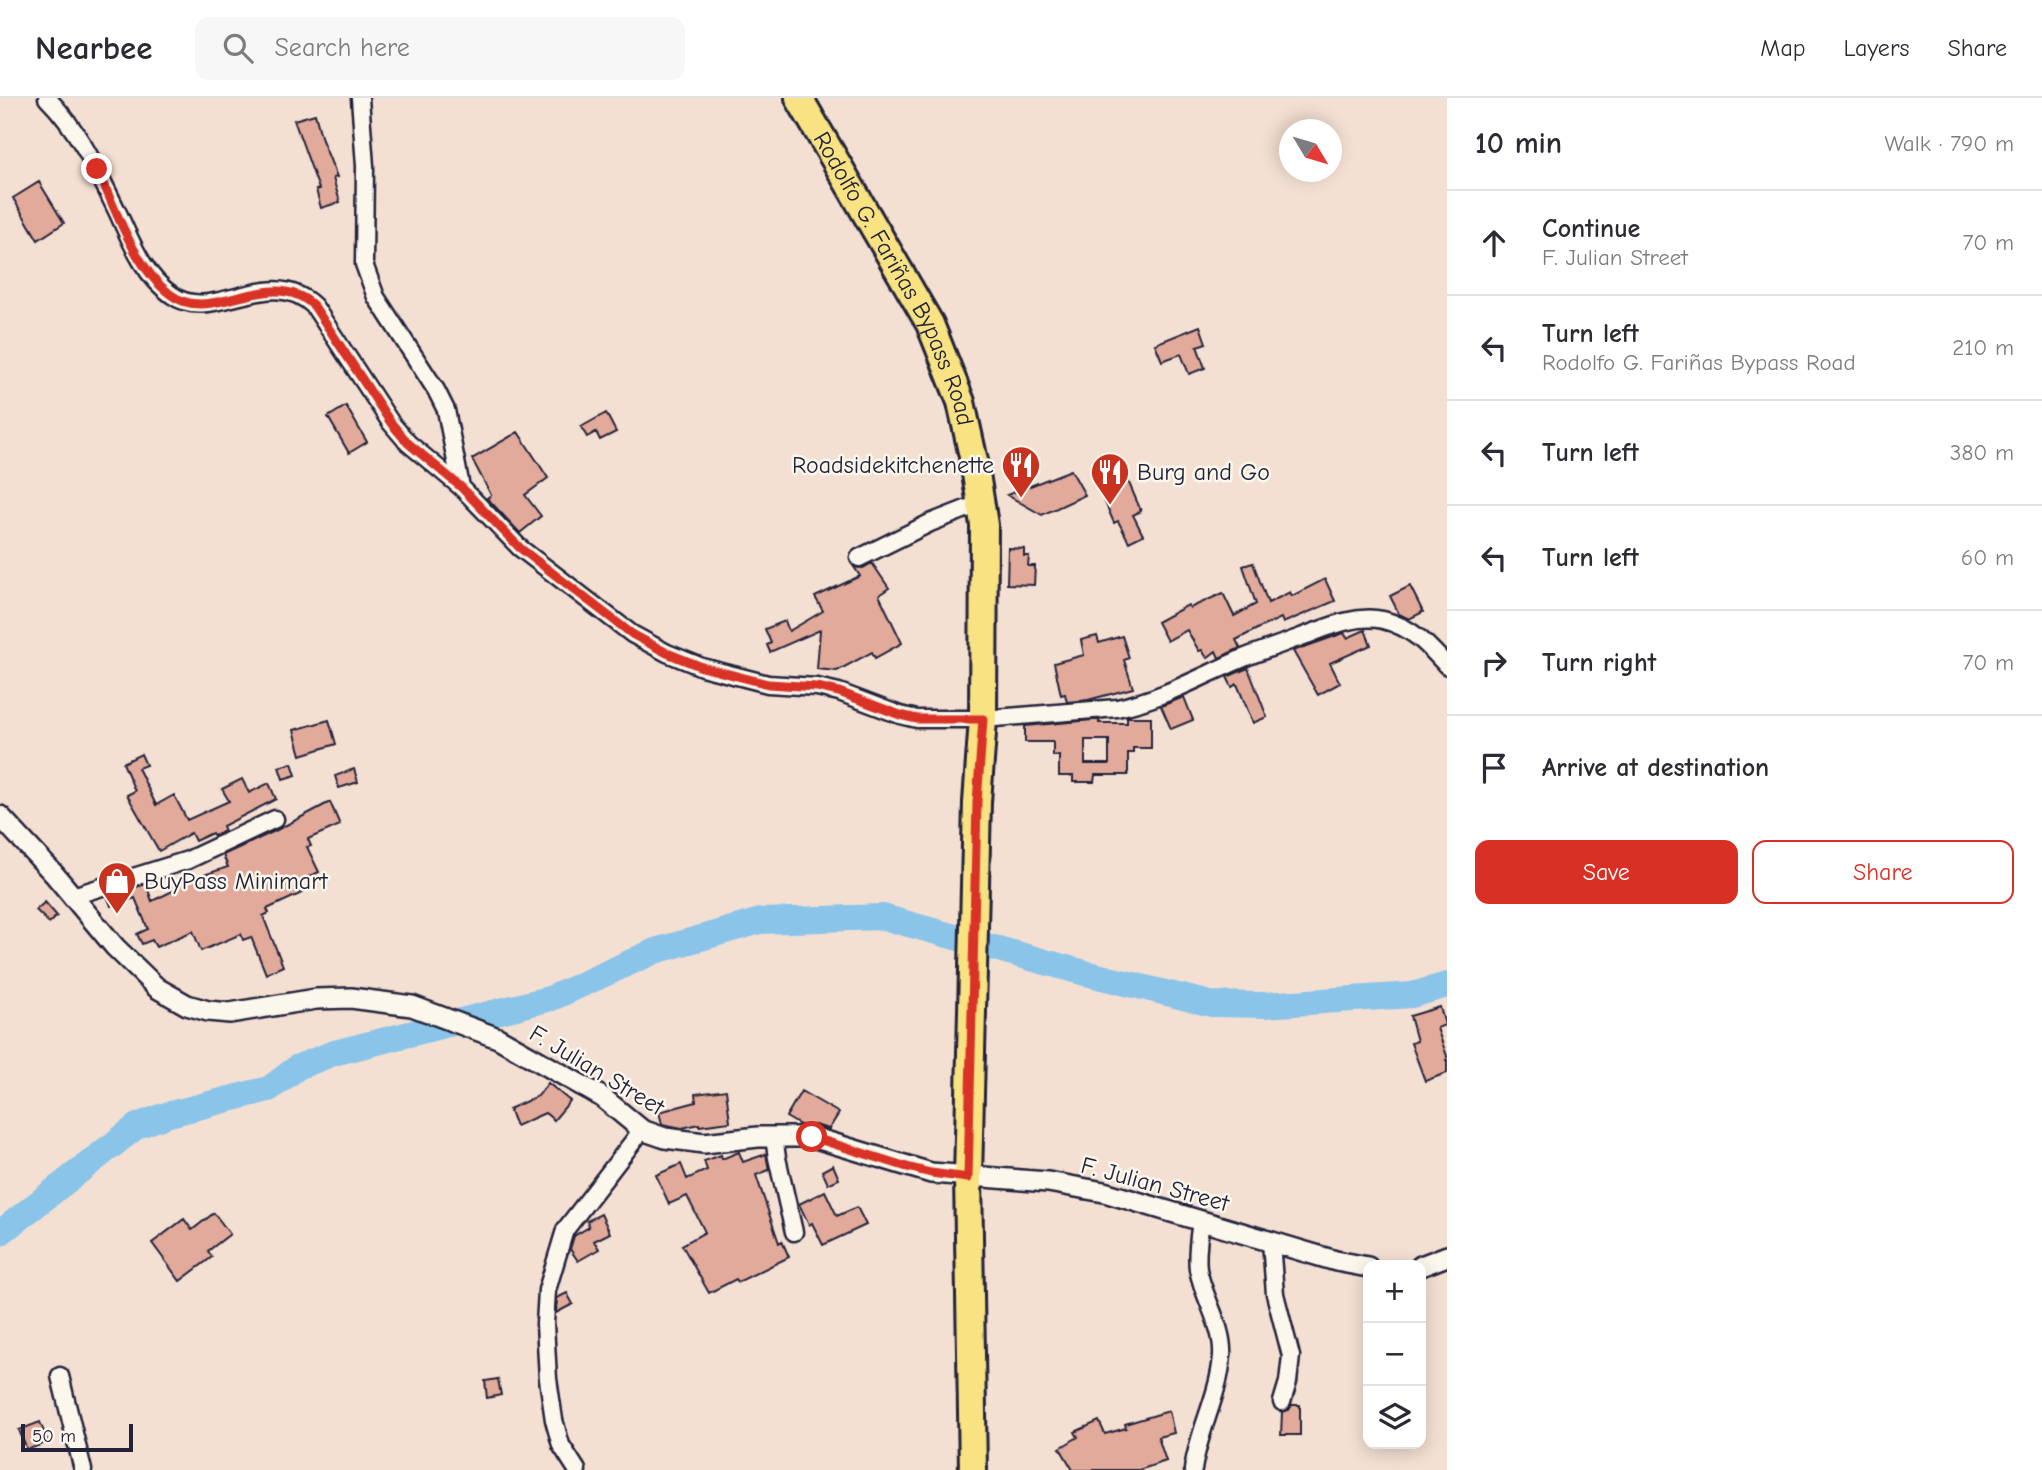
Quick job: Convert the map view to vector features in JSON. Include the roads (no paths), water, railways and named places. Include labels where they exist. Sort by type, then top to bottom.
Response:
[{"type":"main road","name":"Rodolfo G. Fariñas Bypass Road","points":[[799,98],[930,324],[961,402],[984,525],[983,719],[977,802],[968,1178],[973,1470]]},
{"type":"street","points":[[47,98],[68,120],[81,141],[140,261],[162,287],[180,301],[188,303],[211,302],[272,290],[292,291],[304,296],[314,306],[391,423],[408,443],[461,487],[531,556],[632,634],[667,653],[702,667],[768,684],[817,687],[839,692],[917,719],[983,719],[1136,705],[1245,658],[1339,623],[1370,619],[1382,620],[1413,631],[1447,666]]},
{"type":"street","points":[[360,98],[365,166],[364,264],[376,297],[446,410],[461,487]]},
{"type":"street","points":[[859,558],[930,523],[981,503]]},
{"type":"street","name":"F. Julian Street","points":[[0,816],[115,947],[157,988],[187,1005],[208,1012],[230,1013],[316,999],[351,998],[412,1006],[498,1038],[602,1097],[642,1130],[682,1142],[812,1137],[931,1173],[1079,1187],[1336,1261],[1363,1266]]},
{"type":"street","points":[[73,896],[188,860],[275,818]]},
{"type":"street","points":[[577,1470],[561,1445],[554,1420],[544,1324],[547,1290],[565,1230],[642,1130]]},
{"type":"street","points":[[774,1137],[794,1232]]},
{"type":"street","points":[[1193,1470],[1216,1389],[1222,1356],[1221,1338],[1198,1268],[1201,1221]]},
{"type":"street","points":[[1271,1242],[1275,1294],[1291,1356],[1282,1402]]},
{"type":"street","points":[[1426,1264],[1447,1256]]},
{"type":"street","points":[[60,1376],[83,1470]]},
{"type":"waterway","points":[[0,1233],[137,1126],[166,1115],[269,1089],[298,1067],[334,1053],[552,998],[655,951],[760,921],[883,917],[1085,973],[1211,1004],[1264,1005],[1412,995],[1447,985]]},
{"type":"place","name":"Roadsidekitchenette","points":[[1021,499]]},
{"type":"place","name":"Burg and Go","points":[[1110,506]]},
{"type":"place","name":"BuyPass Minimart","points":[[117,915]]}]
